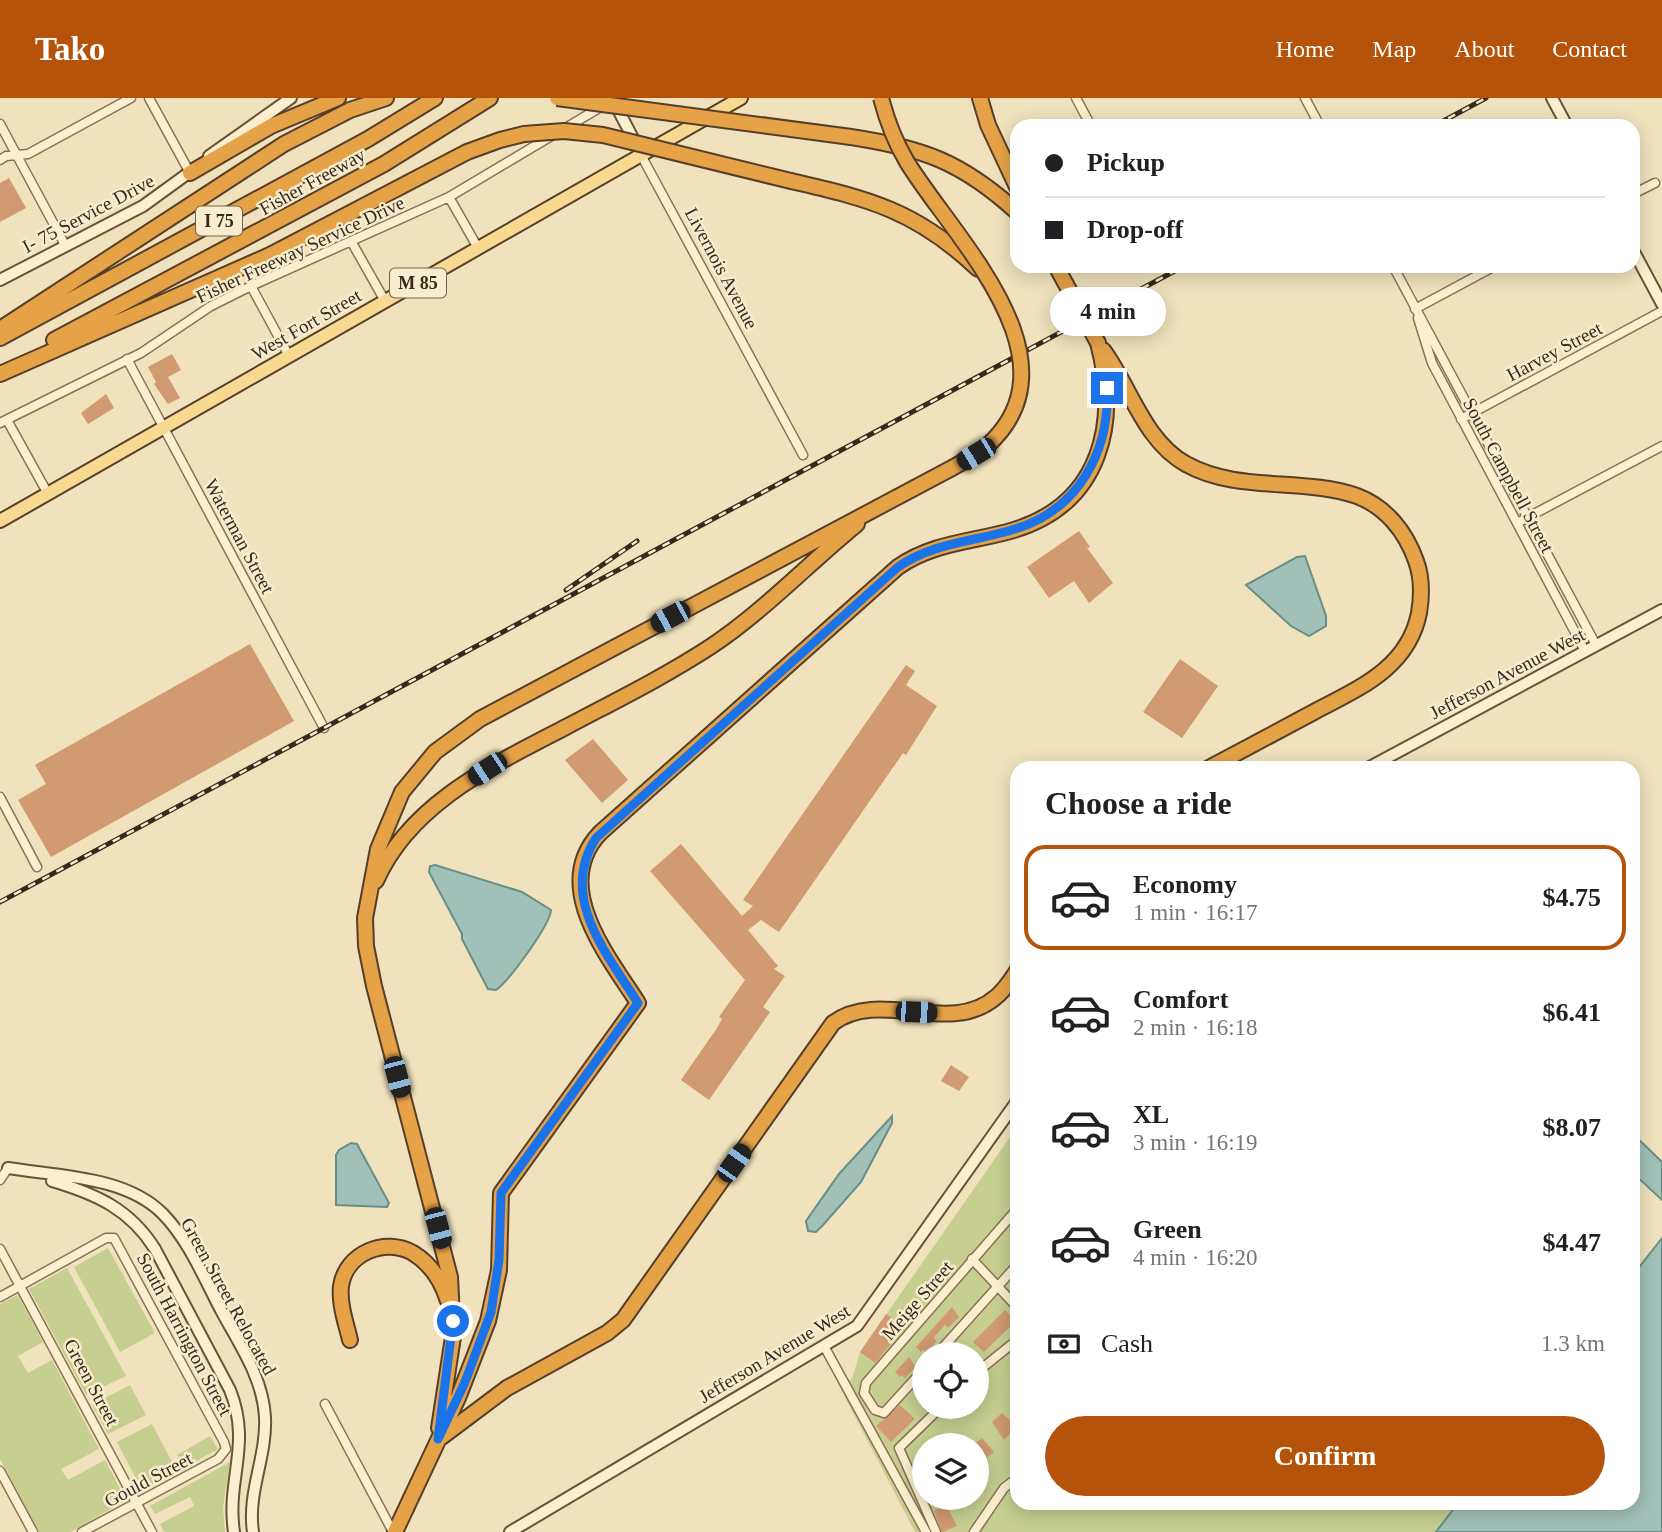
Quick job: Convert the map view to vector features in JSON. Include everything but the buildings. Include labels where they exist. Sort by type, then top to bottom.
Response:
[{"type":"highway","points":[[190,173],[271,126],[338,98]]},
{"type":"highway","points":[[0,328],[284,144],[339,115],[386,98]]},
{"type":"highway","name":"Fisher Freeway","points":[[0,338],[368,139],[435,98]]},
{"type":"highway","name":"Fisher Freeway","points":[[0,371],[384,164],[490,98]]},
{"type":"highway","points":[[557,98],[902,146],[944,160],[984,184],[1010,206]]},
{"type":"highway","points":[[438,1439],[453,1321],[448,1265],[370,971],[365,931],[366,909],[378,849],[397,802],[425,763],[451,738],[498,709],[952,468],[982,450],[999,433],[1012,410],[1019,389],[1020,360],[1016,335],[1003,306],[982,272],[908,162],[893,134],[881,98]]},
{"type":"highway","points":[[980,98],[988,125],[1010,172]]},
{"type":"highway","points":[[0,371],[259,260],[467,152],[524,134],[564,131],[603,135],[870,200],[931,230],[982,272]]},
{"type":"highway","points":[[1060,273],[1098,343],[1116,368],[1156,438],[1185,464],[1222,478],[1342,492],[1362,498],[1384,512],[1401,530],[1413,552],[1421,581],[1420,606],[1413,634],[1398,658],[1385,671],[1222,761]]},
{"type":"highway","points":[[394,1532],[465,1382],[491,1312],[499,1260],[501,1193],[638,1003],[586,917],[581,889],[582,871],[596,838],[898,567],[935,548],[1034,522],[1064,502],[1085,478],[1099,451],[1107,419],[1106,378],[1098,343]]},
{"type":"highway","points":[[366,909],[393,848],[430,810],[495,764],[654,680],[714,644],[883,504]]},
{"type":"highway","points":[[438,1439],[457,1428],[507,1388],[607,1332],[623,1320],[833,1023],[844,1016],[867,1011],[952,1013],[969,1010],[995,999],[1010,980]]},
{"type":"highway","points":[[351,1340],[341,1301],[342,1280],[355,1260],[376,1248],[404,1249],[426,1264],[446,1295],[453,1321]]},
{"type":"main road","name":"I- 75 Service Drive","points":[[0,280],[143,206],[190,173],[277,102],[291,98]]},
{"type":"main road","name":"West Fort Street","points":[[0,521],[741,98]]},
{"type":"main road","points":[[1552,98],[1563,119]]},
{"type":"main road","name":"Livernois Avenue","points":[[613,99],[641,155]]},
{"type":"main road","points":[[1640,263],[1662,304]]},
{"type":"main road","name":"Jefferson Avenue West","points":[[1381,761],[1662,610]]},
{"type":"main road","name":"Jefferson Avenue West","points":[[510,1532],[850,1331],[866,1317],[1010,1111]]},
{"type":"main road","points":[[4,1166],[106,1200],[129,1216],[155,1249],[230,1390],[238,1413],[241,1447],[233,1493],[234,1532]]},
{"type":"main road","name":"Green Street Relocated","points":[[4,1166],[119,1188],[160,1211],[183,1239],[250,1364],[261,1391],[265,1433],[252,1497],[253,1532]]},
{"type":"street","points":[[0,160],[28,154],[131,98]]},
{"type":"street","points":[[149,98],[190,173]]},
{"type":"street","points":[[1076,98],[1087,119]]},
{"type":"street","points":[[1305,98],[1316,119]]},
{"type":"street","name":"Fisher Freeway Service Drive","points":[[3,421],[127,359],[211,306],[449,197],[613,99]]},
{"type":"street","points":[[0,124],[65,245]]},
{"type":"street","name":"Livernois Avenue","points":[[641,155],[803,455]]},
{"type":"street","points":[[1640,190],[1655,183]]},
{"type":"street","points":[[449,197],[478,248]]},
{"type":"street","points":[[351,241],[385,301]]},
{"type":"street","name":"South Campbell Street","points":[[1397,273],[1596,645]]},
{"type":"street","points":[[1415,309],[1482,273]]},
{"type":"street","points":[[251,286],[289,356]]},
{"type":"street","name":"South Campbell Street","points":[[1415,309],[1432,363],[1585,651]]},
{"type":"street","name":"Harvey Street","points":[[1461,419],[1662,311]]},
{"type":"street","name":"Waterman Street","points":[[127,359],[324,728]]},
{"type":"street","points":[[3,421],[48,494]]},
{"type":"street","points":[[1517,523],[1662,446]]},
{"type":"street","points":[[0,797],[37,867]]},
{"type":"street","points":[[0,1180],[4,1166]]},
{"type":"street","name":"Meige Street","points":[[912,1382],[886,1411],[881,1413],[875,1410],[864,1393],[864,1386],[1010,1217]]},
{"type":"street","name":"South Harrington Street","points":[[20,1286],[112,1237],[143,1290],[226,1449]]},
{"type":"street","name":"Green Street","points":[[0,1249],[152,1532]]},
{"type":"street","points":[[972,1259],[1010,1300]]},
{"type":"street","points":[[948,1342],[1010,1272]]},
{"type":"street","points":[[0,1297],[20,1286]]},
{"type":"street","points":[[824,1346],[926,1532]]},
{"type":"street","points":[[989,1363],[1010,1346]]},
{"type":"street","points":[[325,1404],[394,1532]]},
{"type":"street","points":[[929,1419],[899,1448],[936,1532]]},
{"type":"street","name":"Gould Street","points":[[82,1532],[218,1459],[226,1449]]},
{"type":"street","points":[[0,1471],[33,1532]]},
{"type":"street","points":[[974,1532],[1010,1483]]},
{"type":"green space","points":[[1010,1137],[1010,1510],[1453,1510],[1436,1532],[915,1532],[839,1386],[852,1379],[860,1352]]},
{"type":"green space","points":[[108,1248],[155,1333],[120,1352],[74,1267]]},
{"type":"green space","points":[[67,1268],[126,1376],[86,1395],[29,1289]]},
{"type":"green space","points":[[18,1295],[43,1342],[18,1356],[28,1373],[52,1360],[99,1449],[61,1469],[68,1480],[105,1460],[126,1500],[71,1532],[39,1532],[0,1459],[0,1304]]},
{"type":"green space","points":[[130,1385],[146,1415],[108,1434],[92,1405]]},
{"type":"green space","points":[[152,1424],[177,1471],[142,1490],[117,1442]]},
{"type":"green space","points":[[210,1436],[218,1449],[184,1468],[177,1455]]},
{"type":"green space","points":[[230,1462],[223,1507],[225,1532],[164,1532],[160,1524],[194,1506],[190,1497],[155,1514],[150,1506]]},
{"type":"water","points":[[1305,556],[1326,616],[1326,626],[1309,636],[1291,626],[1246,585],[1297,557]]},
{"type":"water","points":[[435,865],[522,892],[551,910],[544,928],[528,952],[496,990],[488,989],[429,872],[430,866]]},
{"type":"water","points":[[892,1116],[892,1123],[861,1182],[816,1232],[808,1231],[806,1221],[839,1174]]},
{"type":"water","points":[[1640,1141],[1662,1162],[1662,1200],[1640,1180]]},
{"type":"water","points":[[351,1143],[357,1144],[389,1203],[387,1207],[336,1205],[336,1155]]},
{"type":"water","points":[[1662,1238],[1662,1532],[1436,1532],[1453,1510],[1640,1510],[1640,1266]]},
{"type":"railway","points":[[1447,119],[1486,98]]},
{"type":"railway","points":[[0,902],[1171,273]]},
{"type":"railway","points":[[566,590],[637,541]]},
{"type":"route","points":[[453,1321],[438,1439],[465,1382],[491,1312],[499,1260],[501,1193],[638,1003],[586,917],[581,889],[582,871],[596,838],[898,567],[935,548],[1025,526],[1064,502],[1085,478],[1099,451],[1107,419],[1107,388]]}]
